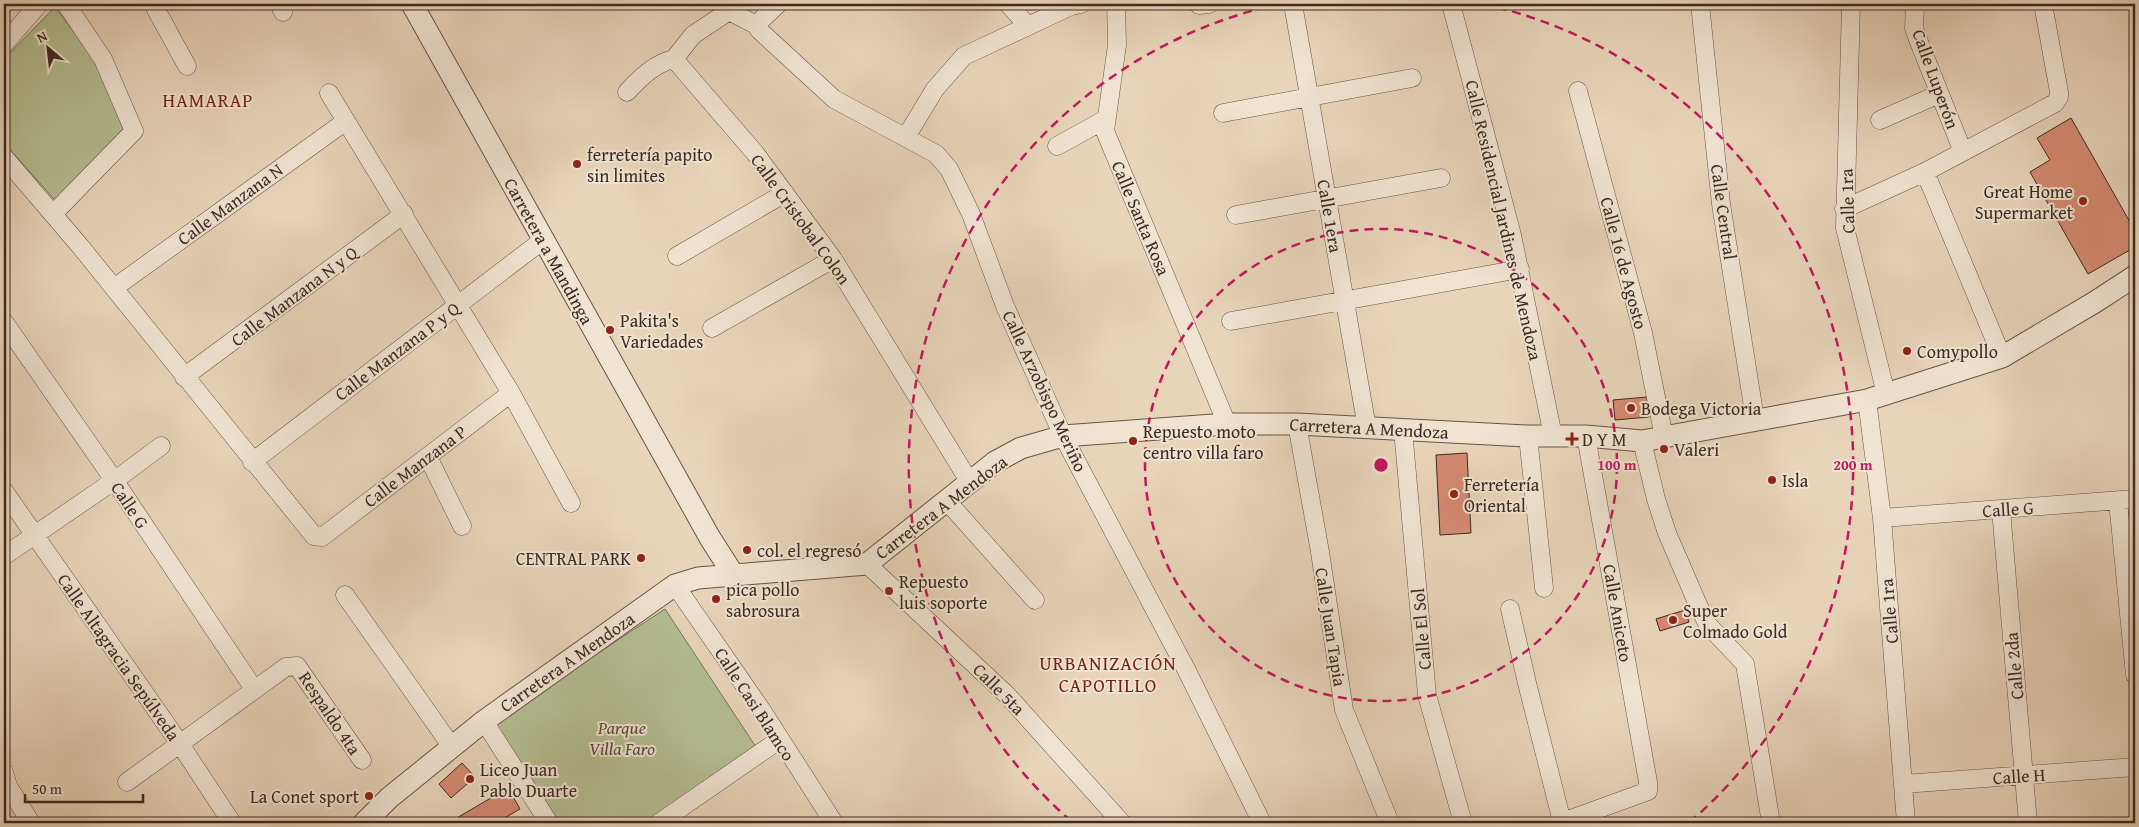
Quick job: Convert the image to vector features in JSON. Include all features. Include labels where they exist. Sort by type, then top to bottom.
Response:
[{"type":"street","points":[[4,44],[39,4]]},
{"type":"street","points":[[53,214],[134,131],[102,59],[66,4]]},
{"type":"street","points":[[153,4],[187,66]]},
{"type":"street","name":"Carretera a Mandinga","points":[[412,4],[542,240],[732,574]]},
{"type":"street","points":[[627,92],[648,72],[666,61],[674,59],[693,35],[729,11],[758,26],[759,22],[778,4]]},
{"type":"street","points":[[1008,4],[1027,25]]},
{"type":"street","points":[[906,137],[935,89],[964,56],[1027,25],[1071,6],[1081,4]]},
{"type":"street","name":"Calle Santa Rosa","points":[[1116,4],[1117,44],[1105,131],[1226,424]]},
{"type":"street","name":"Calle 1era","points":[[1293,4],[1367,428]]},
{"type":"street","name":"Calle Residencial Jardines de Mendoza","points":[[1452,4],[1520,269],[1553,436]]},
{"type":"street","name":"Calle Central","points":[[1700,4],[1721,204],[1755,419]]},
{"type":"street","name":"Calle 1ra","points":[[1851,4],[1844,228],[1876,397],[1882,518],[1906,823]]},
{"type":"street","name":"Calle Luperón","points":[[1916,4],[1914,28],[1916,37],[1963,152]]},
{"type":"street","points":[[1844,209],[1926,172],[2058,101],[2059,92],[2043,4]]},
{"type":"street","name":"Calle Arzobispo Meriño","points":[[758,26],[834,99],[936,154],[949,169],[971,214],[1006,306],[1063,436],[1186,669],[1262,823]]},
{"type":"street","name":"Calle Cristobal Colon","points":[[674,59],[755,153],[833,259],[970,480]]},
{"type":"street","points":[[1223,112],[1412,78]]},
{"type":"street","name":"Calle 16 de Agosto","points":[[1578,91],[1644,333],[1664,437]]},
{"type":"street","points":[[329,93],[511,393],[571,503]]},
{"type":"street","points":[[1880,120],[1939,94]]},
{"type":"street","points":[[1058,146],[1075,134],[1106,120]]},
{"type":"street","name":"Calle Manzana N","points":[[114,288],[346,121]]},
{"type":"street","points":[[4,156],[114,288],[252,462]]},
{"type":"street","points":[[1926,172],[2002,356]]},
{"type":"street","points":[[1236,215],[1441,178]]},
{"type":"street","points":[[677,256],[786,193]]},
{"type":"street","name":"Calle Manzana N y Q","points":[[184,378],[404,214]]},
{"type":"street","name":"Calle Manzana P y Q","points":[[252,462],[542,240]]},
{"type":"street","points":[[712,328],[833,259]]},
{"type":"street","points":[[1232,321],[1520,269]]},
{"type":"street","name":"Carretera A Mendoza","points":[[364,823],[390,798],[484,721],[675,586],[698,578],[732,574],[867,564],[970,480],[995,462],[1021,448],[1063,436],[1226,424],[1297,424],[1528,436],[1586,436],[1642,441],[1876,397],[2002,356],[2095,302],[2135,276]]},
{"type":"street","name":"Calle G","points":[[4,322],[114,480],[254,689]]},
{"type":"street","name":"Calle Manzana P","points":[[252,462],[314,536],[322,537],[511,393]]},
{"type":"street","name":"Calle Juan Tapia","points":[[1297,424],[1320,552],[1344,710],[1390,823]]},
{"type":"street","name":"Calle El Sol","points":[[1403,430],[1427,694],[1463,823]]},
{"type":"street","points":[[1528,436],[1544,588]]},
{"type":"street","name":"Calle Aniceto","points":[[1561,823],[1648,791],[1648,782],[1586,436]]},
{"type":"street","points":[[1642,441],[1656,499],[1667,533],[1699,608],[1708,626],[1745,664],[1772,823]]},
{"type":"street","points":[[4,556],[161,446]]},
{"type":"street","points":[[428,457],[462,526]]},
{"type":"street","name":"Calle Altagracia Sepúlveda","points":[[4,492],[180,744],[232,823]]},
{"type":"street","points":[[946,500],[1035,600]]},
{"type":"street","points":[[2127,500],[2135,675]]},
{"type":"street","name":"Calle G","points":[[1882,518],[2127,500]]},
{"type":"street","name":"Calle 2da","points":[[2001,510],[2028,823]]},
{"type":"street","name":"Calle 5ta","points":[[867,564],[1007,696],[1122,823]]},
{"type":"street","name":"Calle Casi Blamco","points":[[675,586],[762,712],[834,823]]},
{"type":"street","points":[[346,595],[452,747]]},
{"type":"street","points":[[1510,609],[1561,823]]},
{"type":"street","name":"Respaldo 4ta","points":[[254,689],[286,667],[298,666],[362,760]]},
{"type":"street","points":[[127,782],[254,689]]},
{"type":"street","points":[[484,721],[549,823]]},
{"type":"street","points":[[659,823],[779,740]]},
{"type":"street","name":"Calle H","points":[[1903,784],[2135,768]]},
{"type":"street","points":[[4,772],[8,786],[31,823]]},
{"type":"green space","points":[[55,7],[97,63],[126,126],[55,200],[4,143],[4,59]]},
{"type":"green space","name":"Parque Villa Faro","points":[[665,609],[758,750],[646,823],[560,823],[493,722]]},
{"type":"building","name":"Great Home Supermarket","points":[[2071,118],[2135,231],[2135,247],[2088,274],[2030,172],[2050,160],[2037,138]]},
{"type":"building","name":"Bodega Victoria","points":[[1647,397],[1649,417],[1615,420],[1613,400]]},
{"type":"building","name":"Ferretería Oriental","points":[[1467,453],[1471,533],[1440,535],[1436,455]]},
{"type":"building","name":"Super Colmado Gold","points":[[1685,610],[1689,622],[1660,631],[1656,619]]},
{"type":"building","points":[[462,763],[475,777],[451,798],[439,784]]},
{"type":"building","points":[[508,788],[520,809],[496,823],[458,823],[455,819]]},
{"type":"place","name":"ferretería papito sin limites","points":[[577,164]]},
{"type":"place","name":"Great Home Supermarket","points":[[2083,201]]},
{"type":"place","name":"Pakita's Variedades","points":[[610,330]]},
{"type":"place","name":"Comypollo","points":[[1907,351]]},
{"type":"place","name":"Bodega Victoria","points":[[1631,408]]},
{"type":"place","name":"D Y M","points":[[1572,439]]},
{"type":"place","name":"Repuesto moto centro villa faro","points":[[1133,441]]},
{"type":"place","name":"Valeri","points":[[1664,449]]},
{"type":"place","name":"Isla","points":[[1772,480]]},
{"type":"place","name":"Ferretería Oriental","points":[[1454,494]]},
{"type":"place","name":"col. el regresó","points":[[747,550]]},
{"type":"place","name":"CENTRAL PARK","points":[[641,558]]},
{"type":"place","name":"Repuesto luis soporte","points":[[889,591]]},
{"type":"place","name":"pica pollo sabrosura","points":[[716,599]]},
{"type":"place","name":"Super Colmado Gold","points":[[1673,620]]},
{"type":"place","name":"Liceo Juan Pablo Duarte","points":[[470,779]]},
{"type":"place","name":"La Conet sport","points":[[369,796]]},
{"type":"district","name":"HAMARAP","points":[[208,100]]},
{"type":"district","name":"URBANIZACIÓN CAPOTILLO","points":[[1108,674]]}]
